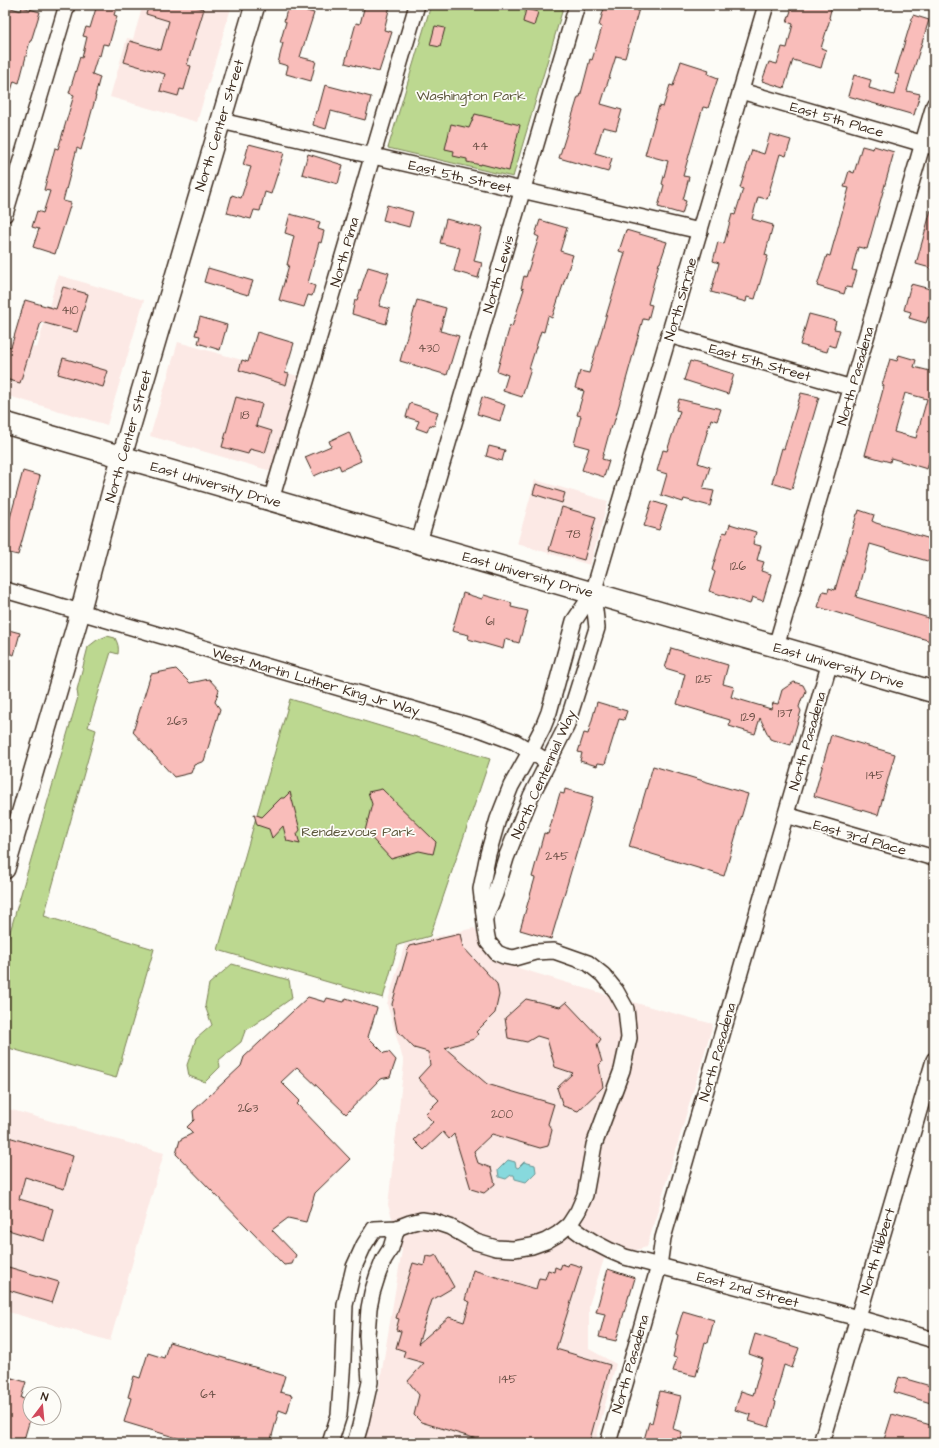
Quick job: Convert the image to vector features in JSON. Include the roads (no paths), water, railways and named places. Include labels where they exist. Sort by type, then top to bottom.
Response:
[{"type":"main road","name":"East University Drive","points":[[5,423],[934,692]]},
{"type":"street","points":[[5,214],[67,5]]},
{"type":"street","name":"North Center Street","points":[[5,869],[80,613],[121,457],[255,5]]},
{"type":"street","name":"North Pima","points":[[271,500],[417,5]]},
{"type":"street","name":"North Lewis","points":[[419,542],[577,5]]},
{"type":"street","name":"North Sirrine","points":[[593,593],[766,5]]},
{"type":"street","name":"East 5th Place","points":[[741,91],[928,146]]},
{"type":"street","name":"North Pasadena","points":[[776,646],[852,388],[928,146],[934,106]]},
{"type":"street","name":"East 5th Street","points":[[221,121],[700,231]]},
{"type":"street","name":"East 5th Street","points":[[669,336],[852,388]]},
{"type":"street","name":"West Martin Luther King Jr Way","points":[[5,590],[480,729],[515,742],[548,762]]},
{"type":"street","name":"North Centennial Way","points":[[330,1443],[339,1415],[345,1305],[354,1267],[364,1245],[374,1229],[397,1228],[422,1220],[435,1222],[450,1227],[476,1242],[496,1248],[532,1246],[546,1241],[569,1225],[578,1211],[585,1194],[596,1138],[622,1070],[629,1038],[626,1008],[616,990],[603,975],[588,964],[554,951],[535,952],[514,958],[497,953],[488,942],[481,889],[488,854],[498,819],[511,786],[530,752],[549,712],[574,621],[593,593]]},
{"type":"street","name":"North Centennial Way","points":[[484,920],[495,894],[506,858],[531,796],[566,727],[596,628],[593,593]]},
{"type":"street","name":"North Pasadena","points":[[608,1443],[658,1266],[663,1238],[830,662]]},
{"type":"street","name":"East 3rd Place","points":[[786,815],[934,858]]},
{"type":"street","name":"North Hibbert","points":[[821,1443],[934,1060]]},
{"type":"street","name":"East 2nd Street","points":[[569,1225],[584,1237],[604,1249],[625,1257],[858,1318],[934,1340]]},
{"type":"street","points":[[355,1443],[370,1382],[367,1335],[371,1301],[378,1274],[384,1259],[391,1248],[397,1228]]},
{"type":"water","points":[[508,1160],[515,1162],[516,1167],[518,1168],[524,1162],[535,1165],[536,1172],[526,1182],[515,1179],[514,1175],[511,1175],[506,1179],[499,1177],[498,1170]]},
{"type":"park label","name":"Washington Park","points":[[471,95]]},
{"type":"park label","name":"Rendezvous Park","points":[[358,831]]}]
